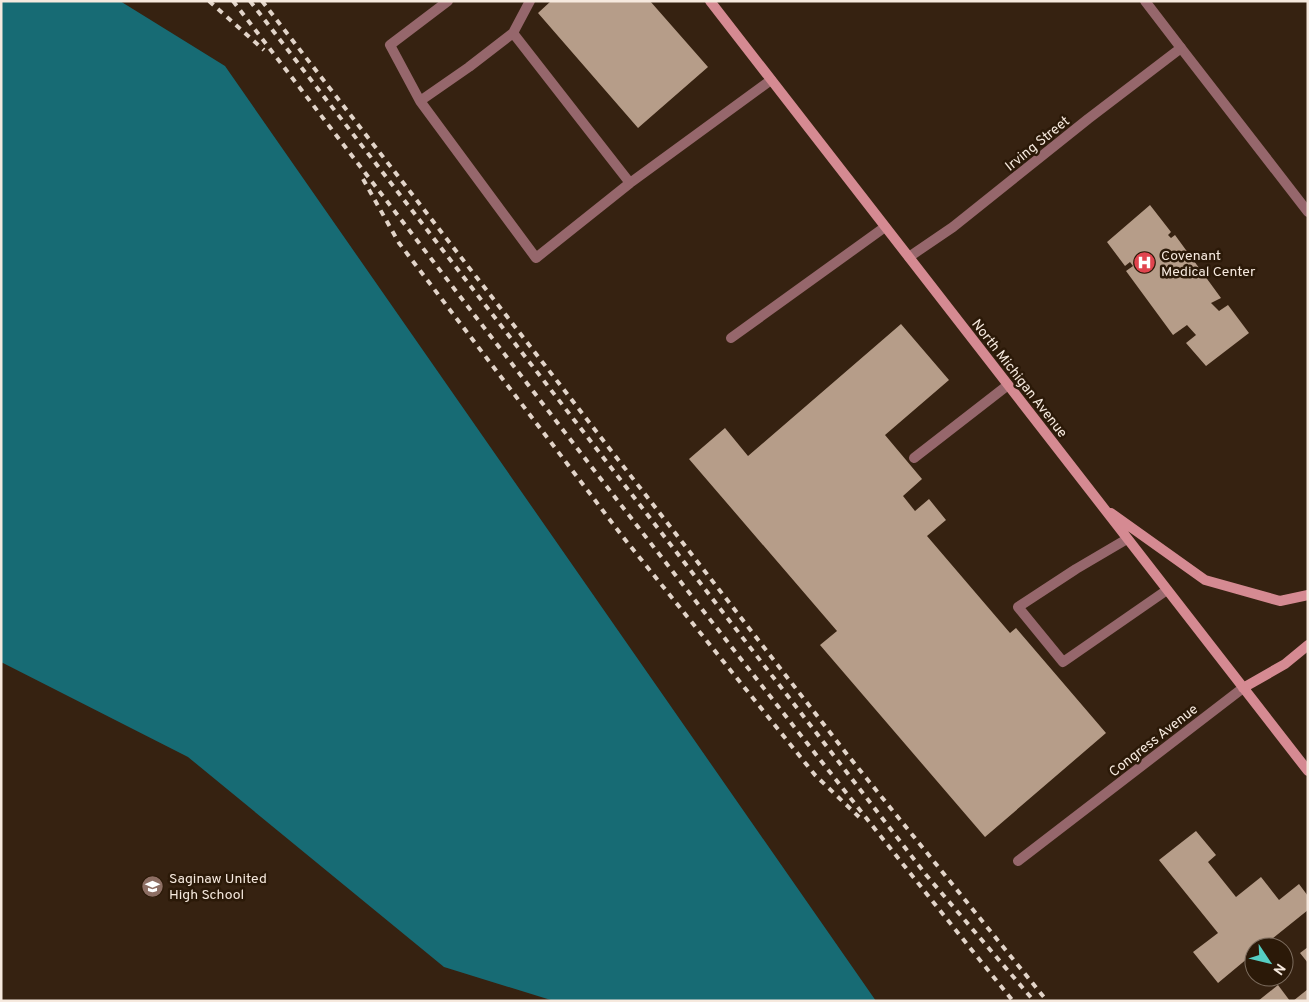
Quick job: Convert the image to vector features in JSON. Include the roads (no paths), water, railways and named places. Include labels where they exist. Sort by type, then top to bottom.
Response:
[{"type":"main road","name":"North Michigan Avenue","points":[[710,1],[1308,771]]},
{"type":"main road","points":[[1102,506],[1205,580],[1280,601],[1308,595]]},
{"type":"main road","name":"Congress Avenue","points":[[1243,688],[1285,664],[1308,645]]},
{"type":"street","points":[[448,1],[390,45],[420,101],[536,258],[630,183],[771,80]]},
{"type":"street","points":[[420,101],[513,33],[530,1]]},
{"type":"street","points":[[1145,1],[1308,212]]},
{"type":"street","points":[[513,33],[630,183]]},
{"type":"street","name":"Irving Street","points":[[909,257],[952,227],[1181,48]]},
{"type":"street","points":[[731,338],[885,227]]},
{"type":"street","points":[[914,458],[1008,385]]},
{"type":"street","points":[[1127,539],[1018,606],[1063,662],[1167,590]]},
{"type":"street","name":"Congress Avenue","points":[[1018,861],[1243,688]]},
{"type":"water","points":[[1,1],[120,1],[225,66],[876,1001],[554,1001],[444,967],[188,757],[1,662]]},
{"type":"railway","points":[[209,1],[264,50]]},
{"type":"railway","points":[[233,1],[717,629],[1013,1001]]},
{"type":"railway","points":[[250,1],[927,876],[1034,1001]]},
{"type":"railway","points":[[262,1],[846,753],[1047,1001]]},
{"type":"railway","points":[[363,179],[399,243],[623,537],[815,775],[859,817]]},
{"type":"place","name":"Covenant Medical Center","points":[[1145,263]]},
{"type":"place","name":"Saginaw United High School","points":[[153,886]]}]
